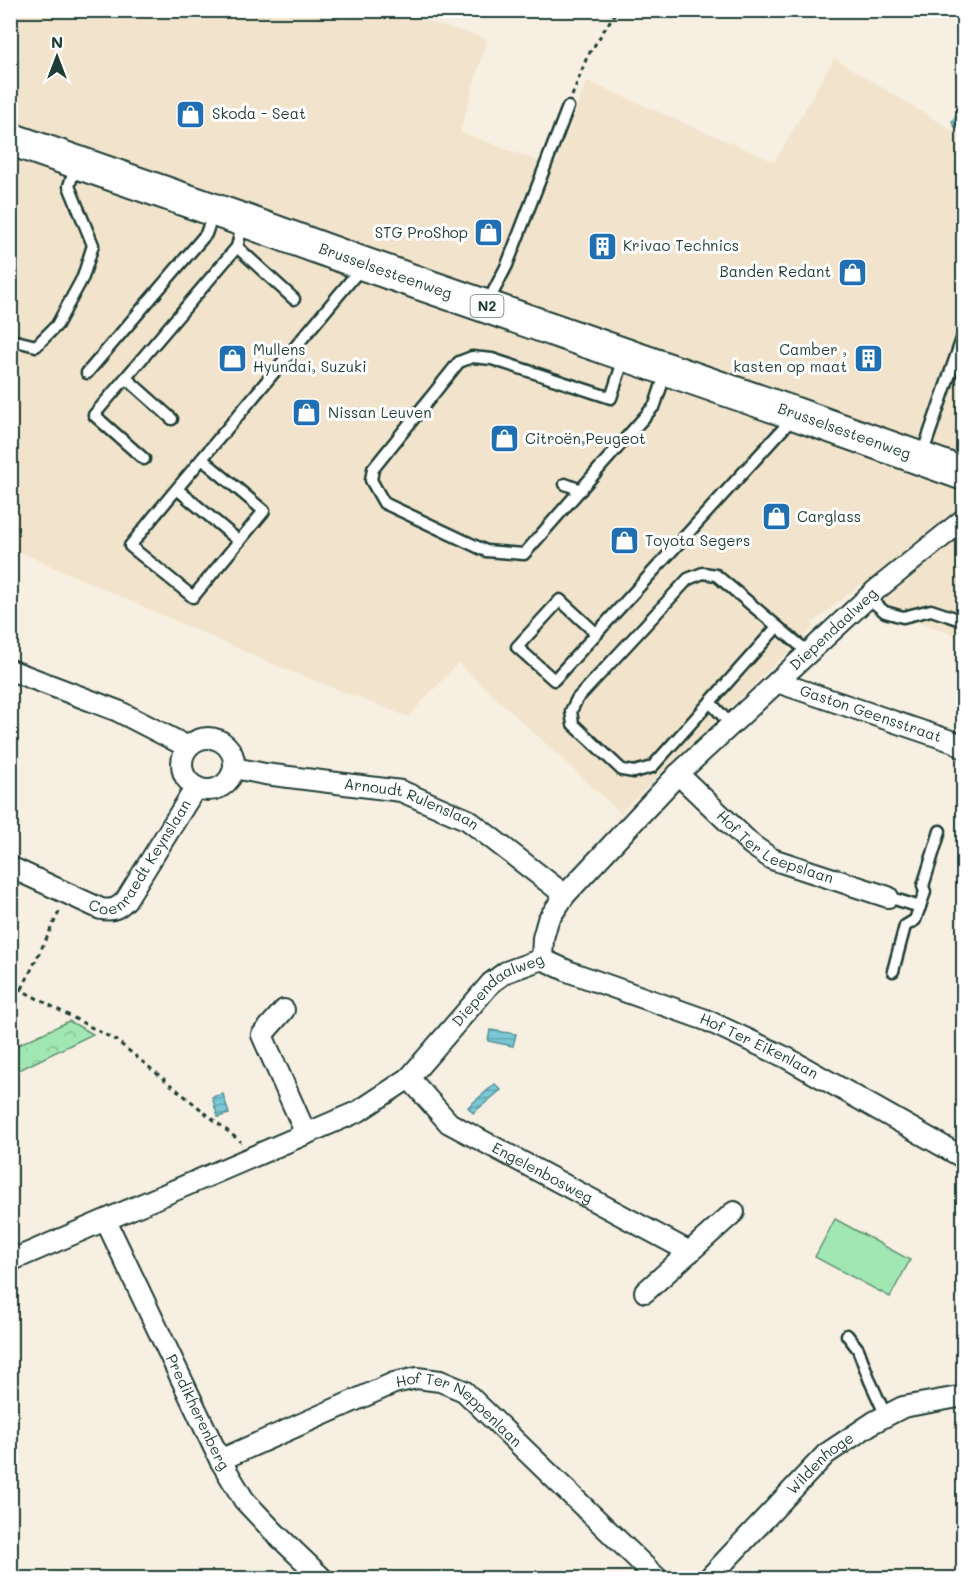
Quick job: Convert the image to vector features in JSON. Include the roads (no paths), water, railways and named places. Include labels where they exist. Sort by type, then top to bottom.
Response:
[{"type":"main road","name":"Brusselsesteenweg","points":[[10,139],[77,162],[232,226],[364,264],[963,474]]},
{"type":"street","name":"Diependaalweg","points":[[10,1261],[359,1111],[409,1078],[491,983],[506,972],[542,959],[543,938],[549,920],[564,895],[678,774],[868,598],[963,519]]},
{"type":"street","points":[[10,670],[118,711],[188,747]]},
{"type":"street","name":"Gaston Geensstraat","points":[[777,681],[957,743],[963,748]]},
{"type":"street","points":[[202,738],[219,740],[231,752],[234,768],[226,783],[220,787],[212,790],[196,787],[185,776],[184,754],[188,747],[202,738]]},
{"type":"street","name":"Arnoudt Rulenslaan","points":[[234,768],[401,791],[468,820],[564,895]]},
{"type":"street","name":"Hof Ter Leepslaan","points":[[678,774],[752,845],[772,859],[888,897]]},
{"type":"street","name":"Coenraedt Keynslaan","points":[[10,867],[101,909],[110,910],[119,907],[126,900],[196,787]]},
{"type":"street","name":"Hof Ter Eikenlaan","points":[[542,959],[570,972],[706,1020],[787,1058],[963,1158]]},
{"type":"street","points":[[284,1010],[262,1035],[306,1134]]},
{"type":"street","name":"Engelenbosweg","points":[[409,1078],[449,1123],[690,1252]]},
{"type":"street","points":[[645,1292],[734,1212]]},
{"type":"street","name":"Predikherenberg","points":[[106,1221],[220,1460],[244,1500],[322,1578]]},
{"type":"street","name":"Hof Ter Neppenlaan","points":[[220,1460],[394,1383],[417,1378],[440,1380],[464,1391],[657,1578]]},
{"type":"street","name":"Wildenhoge","points":[[709,1578],[826,1454],[874,1422],[903,1407],[963,1396]]},
{"type":"lane","points":[[486,306],[507,265],[568,107]]},
{"type":"lane","points":[[16,341],[36,346],[57,325],[82,277],[93,245],[69,186],[77,162]]},
{"type":"lane","points":[[232,226],[294,299]]},
{"type":"lane","points":[[87,373],[206,234],[232,226]]},
{"type":"lane","points":[[144,459],[94,415],[126,378],[232,226]]},
{"type":"lane","points":[[202,459],[264,511],[192,597],[130,546],[177,489],[364,264]]},
{"type":"lane","points":[[921,459],[963,333]]},
{"type":"lane","points":[[625,355],[611,398],[492,359],[472,357],[459,362],[373,469],[371,480],[384,503],[486,551],[524,554],[655,405],[667,369]]},
{"type":"lane","points":[[126,378],[172,419]]},
{"type":"lane","points":[[597,634],[560,600],[517,647],[554,680],[597,634],[796,414]]},
{"type":"lane","points":[[565,484],[580,490]]},
{"type":"lane","points":[[177,489],[239,541]]},
{"type":"lane","points":[[777,627],[652,766],[634,772],[622,770],[573,724],[571,711],[577,699],[688,579],[703,573],[716,575],[809,653]]},
{"type":"lane","points":[[868,598],[885,612],[903,617],[931,610],[963,621]]},
{"type":"lane","points":[[710,702],[731,725]]},
{"type":"lane","points":[[892,971],[905,926],[915,920],[920,907],[925,892],[923,886],[940,831]]},
{"type":"lane","points":[[888,897],[920,907]]},
{"type":"lane","points":[[847,1335],[858,1349],[886,1416]]},
{"type":"water","points":[[960,108],[963,110],[963,131],[955,127],[952,122]]},
{"type":"water","points":[[490,1030],[516,1034],[513,1046],[488,1041]]},
{"type":"water","points":[[495,1084],[501,1090],[473,1113],[468,1107]]},
{"type":"water","points":[[223,1094],[229,1114],[218,1117],[212,1097]]},
{"type":"place","name":"Skoda - Seat","points":[[191,114]]},
{"type":"place","name":"STG ProShop","points":[[489,233]]},
{"type":"place","name":"Krivao Technics","points":[[602,246]]},
{"type":"place","name":"Banden Redant","points":[[852,272]]},
{"type":"place","name":"Mullens Hyundai, Suzuki","points":[[232,359]]},
{"type":"place","name":"Camber , kasten op maat","points":[[868,359]]},
{"type":"place","name":"Nissan Leuven","points":[[307,413]]},
{"type":"place","name":"Citroën,Peugeot","points":[[504,439]]},
{"type":"place","name":"Carglass","points":[[776,517]]},
{"type":"place","name":"Toyota Segers","points":[[624,541]]}]
